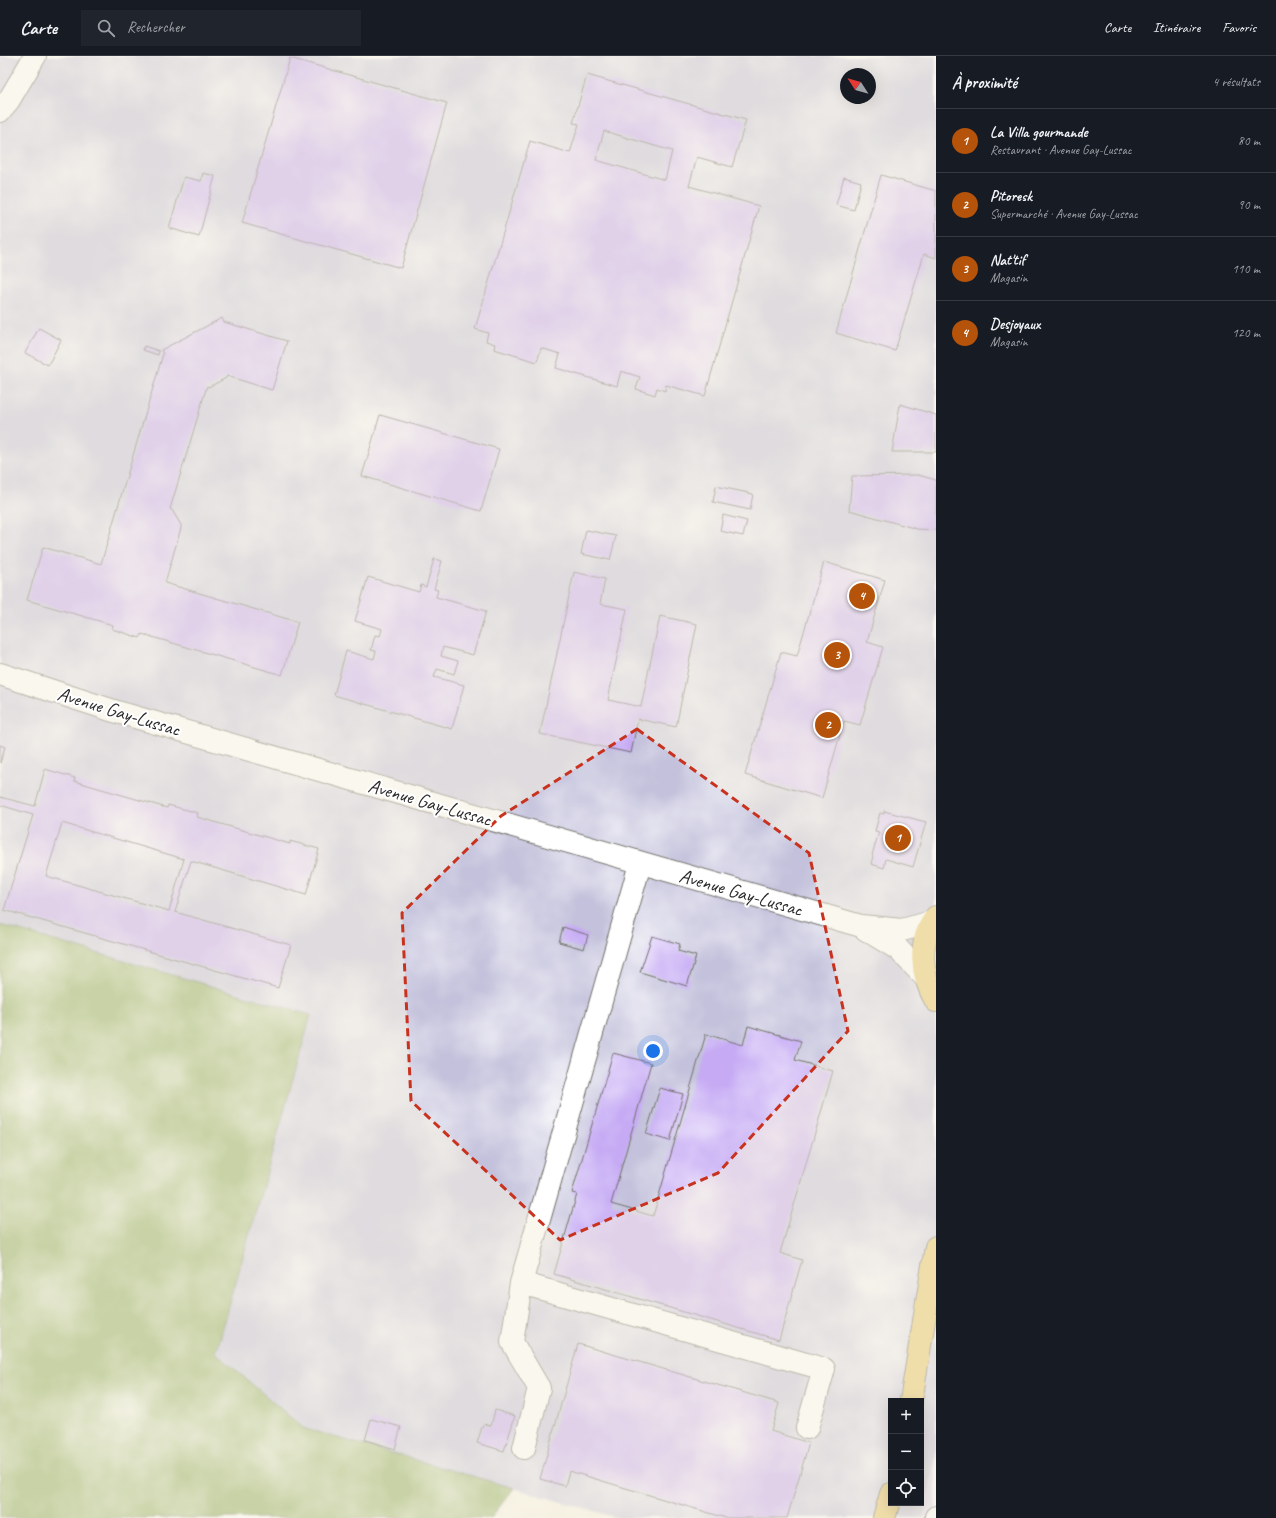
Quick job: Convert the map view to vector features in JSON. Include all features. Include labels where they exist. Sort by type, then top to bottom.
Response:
[{"type":"main road","points":[[934,919],[924,942],[923,959],[924,976],[936,1001]]},
{"type":"main road","points":[[912,1398],[933,1282],[936,1247]]},
{"type":"main road","points":[[884,1518],[888,1504]]},
{"type":"street","points":[[0,111],[9,100],[35,56]]},
{"type":"street","name":"Avenue Gay-Lussac","points":[[0,674],[114,711],[640,864],[861,926],[902,930],[934,919]]},
{"type":"street","points":[[524,1448],[539,1388],[512,1342],[521,1283],[640,864]]},
{"type":"street","name":"Avenue Gay-Lussac","points":[[861,926],[898,949],[924,976]]},
{"type":"street","points":[[521,1283],[824,1368],[808,1428]]},
{"type":"highlighted area","points":[[637,729],[809,853],[848,1031],[718,1173],[560,1240],[411,1101],[402,913],[501,816]]},
{"type":"shaded area","points":[[0,56],[936,56],[936,1455],[924,1518],[618,1518],[303,1428],[216,1353],[311,1015],[0,925]]},
{"type":"shaded area","points":[[936,1455],[936,1518],[924,1518],[927,1507]]},
{"type":"green space","points":[[0,925],[311,1015],[216,1353],[303,1428],[514,1488],[491,1518],[0,1518]]},
{"type":"building","points":[[290,58],[447,103],[401,268],[242,223]]},
{"type":"building","points":[[587,75],[746,120],[732,167],[697,157],[689,186],[759,206],[705,396],[666,385],[665,391],[657,388],[655,395],[636,389],[640,377],[621,371],[617,386],[556,368],[560,354],[541,348],[537,362],[494,349],[495,344],[486,341],[488,333],[475,329],[530,141],[570,153],[579,124],[573,123]],"holes":[[[604,131],[672,151],[665,180],[596,160]]]},
{"type":"building","points":[[203,173],[215,176],[199,237],[169,228],[184,177],[201,181]]},
{"type":"building","points":[[881,175],[936,191],[936,258],[924,254],[895,351],[836,333]]},
{"type":"building","points":[[844,177],[861,182],[854,210],[836,205]]},
{"type":"building","points":[[222,318],[224,322],[287,341],[272,390],[227,376],[209,387],[207,386],[170,509],[181,525],[181,528],[165,583],[298,622],[282,675],[142,634],[140,638],[112,629],[113,625],[27,600],[43,547],[101,564],[163,354],[161,350]]},
{"type":"building","points":[[39,328],[61,340],[48,365],[25,353]]},
{"type":"building","points":[[144,346],[159,351],[158,355],[143,350]]},
{"type":"building","points":[[900,404],[936,415],[936,452],[892,452]]},
{"type":"building","points":[[380,415],[499,449],[481,511],[362,476]]},
{"type":"building","points":[[918,475],[936,480],[936,530],[917,529],[849,510],[852,476]]},
{"type":"building","points":[[716,486],[753,494],[750,510],[713,502]]},
{"type":"building","points":[[723,515],[747,521],[743,536],[720,531]]},
{"type":"building","points":[[586,530],[616,536],[610,560],[581,554]]},
{"type":"building","points":[[434,559],[442,561],[434,589],[438,590],[436,597],[486,611],[473,655],[443,647],[441,656],[458,661],[454,674],[437,669],[434,677],[464,685],[452,729],[334,695],[346,651],[374,659],[376,651],[371,650],[375,635],[380,636],[382,629],[355,621],[368,577],[419,592],[421,585],[426,587]]},
{"type":"building","points":[[824,562],[885,580],[867,642],[883,647],[860,725],[844,721],[822,798],[745,775],[781,652],[797,656]]},
{"type":"building","points":[[574,572],[605,579],[600,604],[627,609],[608,700],[641,707],[660,616],[697,624],[676,727],[638,719],[631,753],[540,734]]},
{"type":"building","points":[[0,745],[5,747],[0,763]]},
{"type":"building","points":[[45,769],[75,778],[74,781],[167,808],[168,805],[198,813],[197,817],[290,844],[290,841],[319,849],[306,895],[191,861],[175,912],[291,945],[278,988],[4,910],[33,815],[0,805],[0,797],[35,806]],"holes":[[[62,823],[184,859],[169,911],[46,876]]]},
{"type":"building","points":[[884,811],[926,822],[913,867],[886,859],[884,868],[871,864],[872,855],[879,832],[875,831],[880,813],[884,814]]},
{"type":"building","points":[[563,927],[588,935],[584,949],[559,942]]},
{"type":"building","points":[[652,936],[680,944],[678,951],[696,956],[687,986],[640,972]]},
{"type":"building","points":[[748,1026],[801,1041],[795,1060],[833,1071],[780,1253],[802,1260],[779,1340],[554,1274],[577,1194],[572,1193],[613,1053],[651,1063],[611,1204],[653,1216],[706,1034],[743,1045]]},
{"type":"building","points":[[660,1088],[683,1094],[670,1141],[646,1134]]},
{"type":"building","points":[[578,1344],[779,1403],[771,1431],[809,1443],[787,1518],[726,1518],[569,1471],[565,1486],[540,1479]]},
{"type":"building","points":[[495,1410],[515,1416],[504,1451],[477,1443],[483,1424],[491,1426]]},
{"type":"building","points":[[371,1419],[401,1427],[395,1449],[365,1440]]},
{"type":"place","name":"Desjoyaux","points":[[862,596]]},
{"type":"place","name":"Nat'tif","points":[[837,655]]},
{"type":"place","name":"Pitoresk","points":[[828,725]]},
{"type":"place","name":"La Villa gourmande","points":[[898,838]]}]
